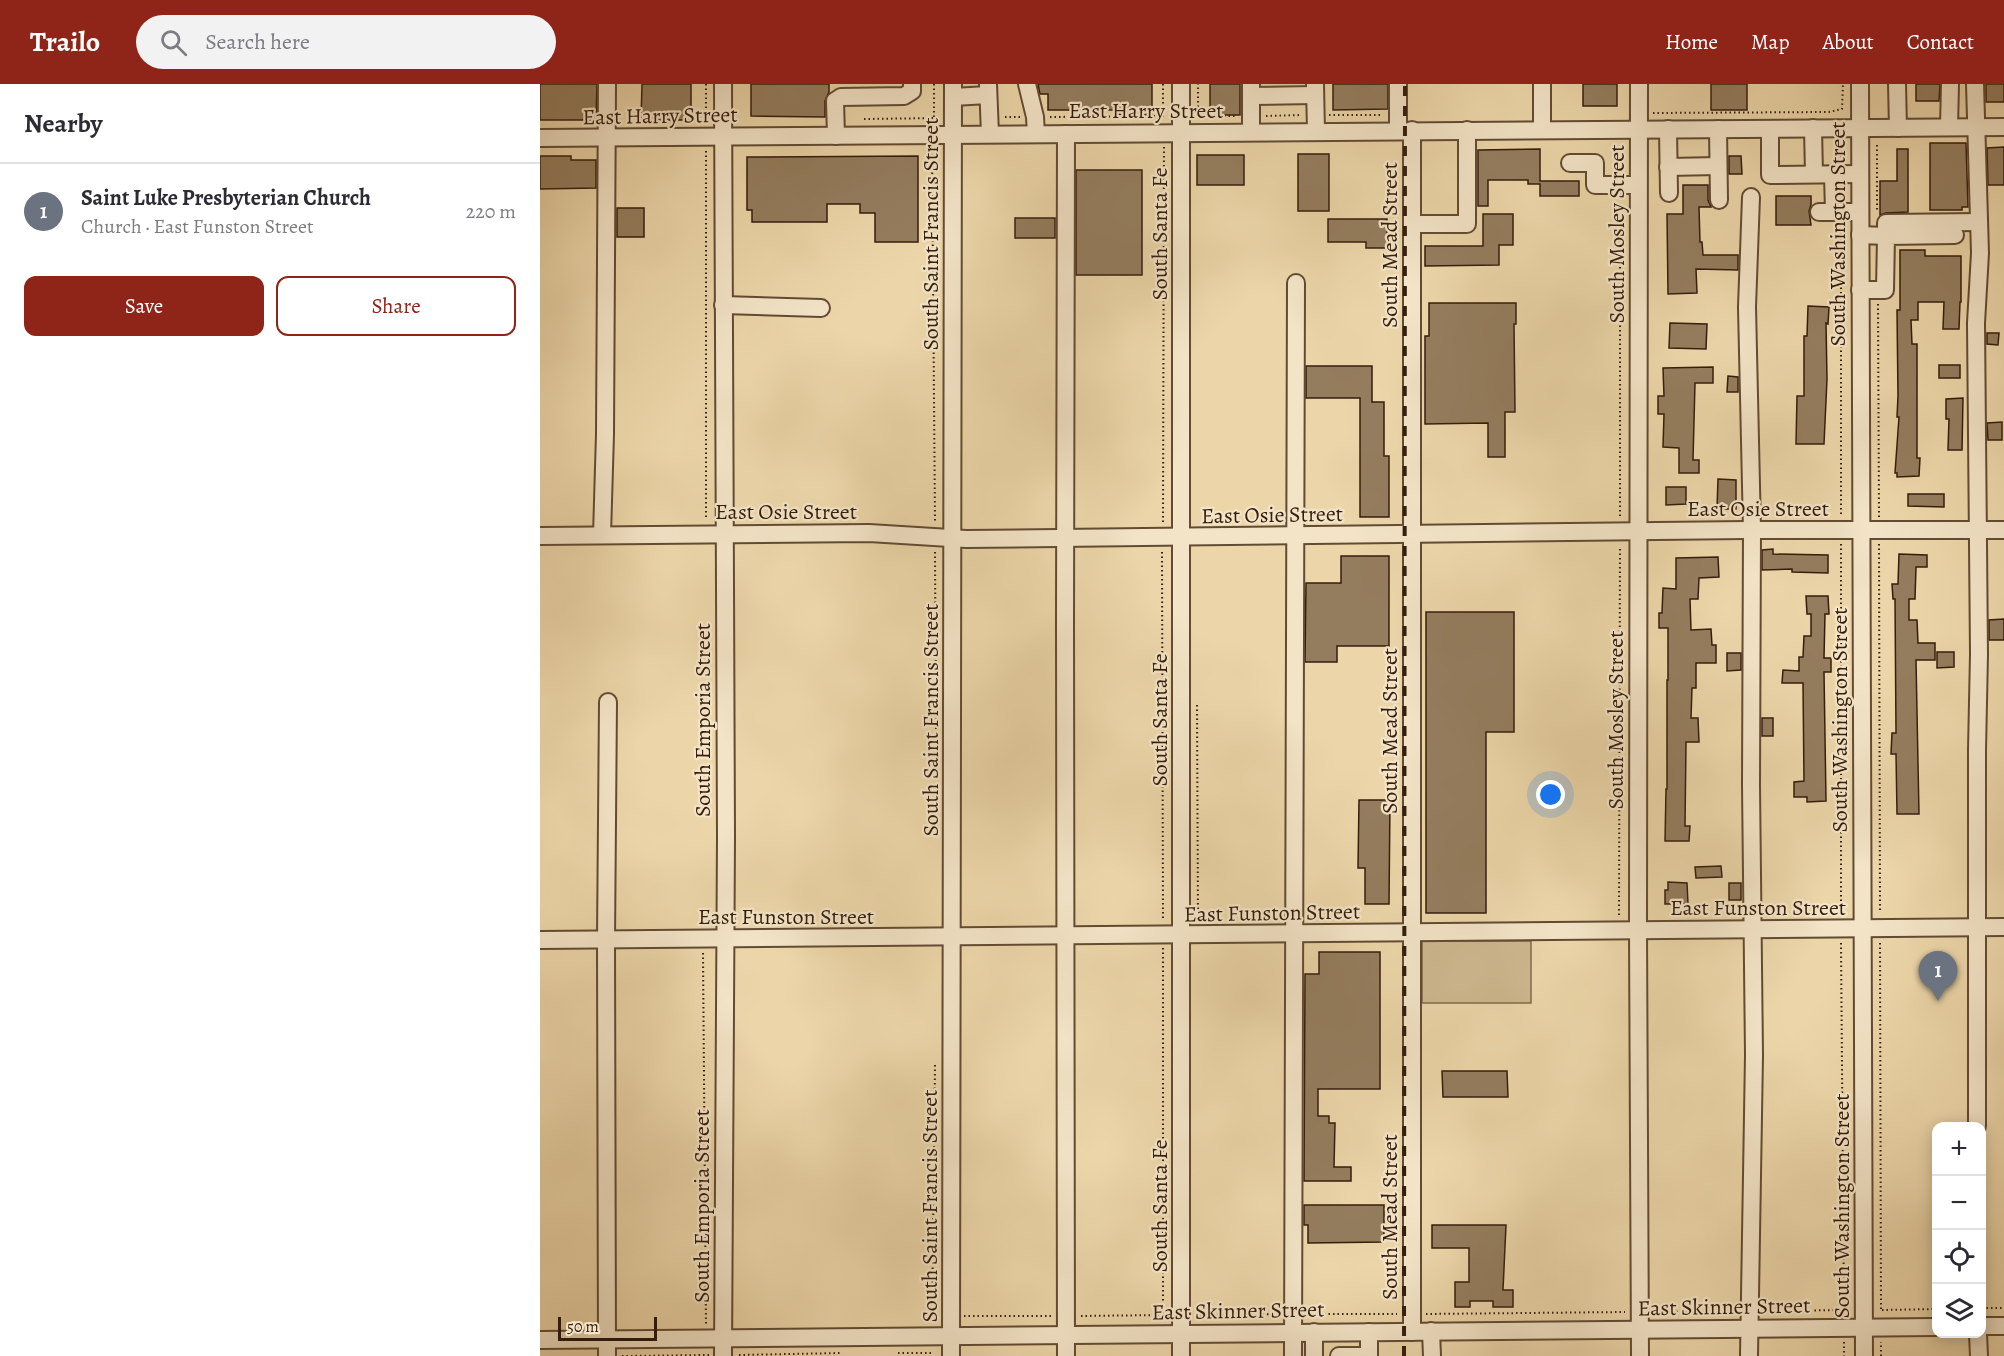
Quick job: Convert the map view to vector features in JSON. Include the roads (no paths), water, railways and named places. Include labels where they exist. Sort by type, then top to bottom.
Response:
[{"type":"street","points":[[602,535],[605,434],[607,84]]},
{"type":"street","name":"South Emporia Street","points":[[723,84],[725,939],[723,1350]]},
{"type":"street","points":[[836,128],[835,101],[841,97],[904,96],[912,91],[912,84]]},
{"type":"street","points":[[1027,84],[1035,117],[1035,134]]},
{"type":"street","name":"South Santa Fe","points":[[1181,84],[1181,1356]]},
{"type":"street","name":"South Mead Street","points":[[1398,84],[1412,224],[1412,1332]]},
{"type":"street","points":[[1542,84],[1542,130]]},
{"type":"street","name":"South Mosley Street","points":[[1639,84],[1640,1356]]},
{"type":"street","name":"South Washington Street","points":[[1860,84],[1864,1356]]},
{"type":"street","points":[[1897,84],[1898,128]]},
{"type":"street","points":[[1949,127],[1950,84]]},
{"type":"street","points":[[1975,84],[1979,222],[1976,323],[1979,530],[1977,1122]]},
{"type":"street","points":[[952,91],[988,89],[990,134]]},
{"type":"street","points":[[1251,124],[1251,90],[1315,89],[1316,123]]},
{"type":"street","name":"South Saint Francis Street","points":[[951,1356],[952,91]]},
{"type":"street","name":"East Harry Street","points":[[540,138],[723,136],[836,128],[952,126],[990,134],[1181,132],[1251,124],[1316,123],[1402,125],[1467,130],[1542,130],[1639,122],[1668,129],[1770,129],[1814,135],[1860,128],[2004,127]]},
{"type":"street","points":[[1668,129],[1669,193]]},
{"type":"street","points":[[1718,129],[1719,200]]},
{"type":"street","points":[[1770,129],[1770,175],[1860,174]]},
{"type":"street","points":[[1412,224],[1467,224],[1467,130]]},
{"type":"street","points":[[1066,134],[1066,1356]]},
{"type":"street","points":[[1814,135],[1814,174]]},
{"type":"street","points":[[1570,163],[1595,163],[1595,185],[1638,185]]},
{"type":"street","points":[[1668,167],[1718,166]]},
{"type":"street","points":[[1837,174],[1831,212],[1860,212]]},
{"type":"street","points":[[1749,1356],[1754,1055],[1752,530],[1747,307],[1750,197]]},
{"type":"street","points":[[1860,290],[1885,290],[1882,236],[1886,223],[1979,222]]},
{"type":"street","points":[[1860,235],[1955,235]]},
{"type":"street","points":[[1293,1356],[1296,283]]},
{"type":"street","points":[[723,305],[820,308]]},
{"type":"street","name":"East Osie Street","points":[[540,536],[868,533],[953,539],[1065,539],[1752,530],[2004,530]]},
{"type":"street","points":[[607,1348],[608,702]]},
{"type":"street","name":"East Funston Street","points":[[540,940],[2004,927]]},
{"type":"street","points":[[1986,1326],[2004,1326]]},
{"type":"street","name":"East Skinner Street","points":[[540,1340],[607,1348],[723,1350],[932,1348],[951,1336],[1932,1327]]},
{"type":"street","points":[[1431,1331],[1432,1356]]},
{"type":"street","points":[[1314,1332],[1314,1356]]},
{"type":"street","points":[[1339,1356],[1369,1356],[1369,1332]]},
{"type":"street","points":[[1978,1338],[1979,1356]]},
{"type":"railway","points":[[1404,1356],[1405,84]]},
{"type":"place","name":"Saint Luke Presbyterian Church","points":[[1938,1001]]}]
